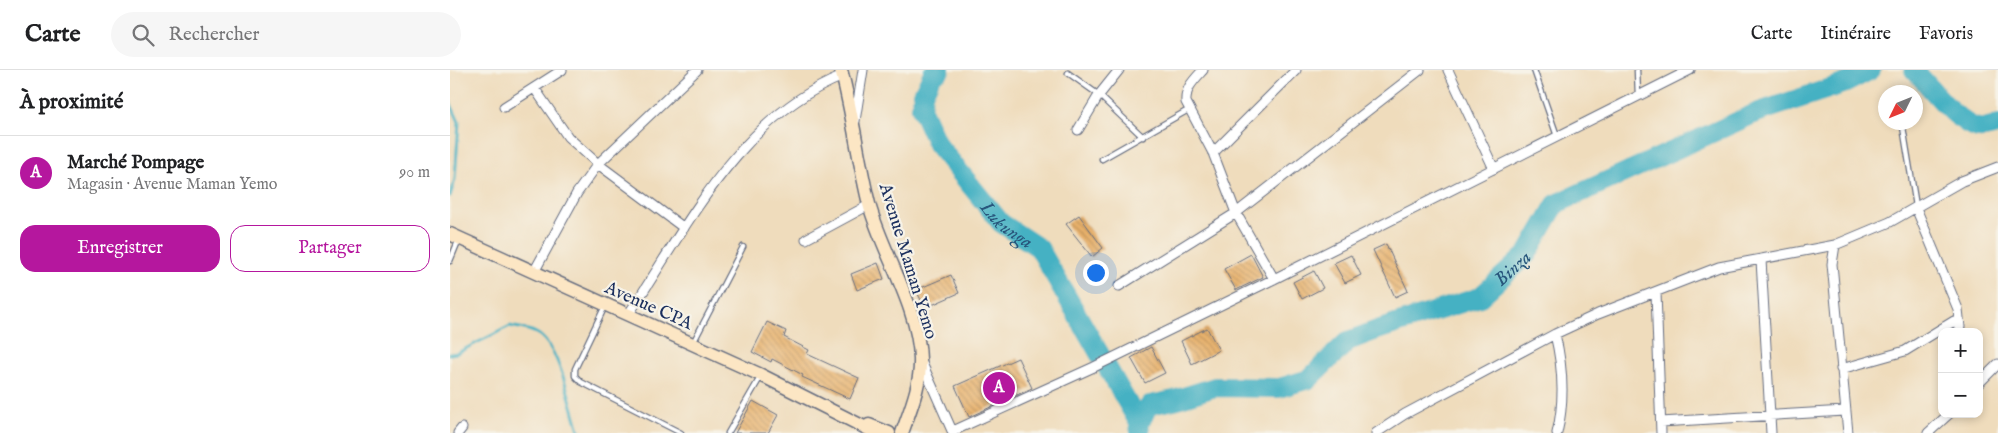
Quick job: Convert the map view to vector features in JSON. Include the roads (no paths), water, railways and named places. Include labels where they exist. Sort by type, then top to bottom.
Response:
[{"type":"street","points":[[504,107],[562,70]]},
{"type":"street","points":[[534,272],[577,193],[598,164],[697,70]]},
{"type":"street","points":[[855,127],[863,70]]},
{"type":"street","points":[[1078,130],[1099,95],[1119,70]]},
{"type":"street","points":[[1203,70],[1186,93],[1190,109],[1213,153],[1236,213],[1274,280]]},
{"type":"street","points":[[1213,153],[1296,70]]},
{"type":"street","points":[[1119,286],[1236,213],[1420,70]]},
{"type":"street","points":[[1448,70],[1494,169]]},
{"type":"street","points":[[920,359],[953,432],[1094,367],[1274,280],[1690,70]]},
{"type":"street","points":[[628,315],[684,228],[732,160],[781,110],[842,73]]},
{"type":"street","name":"Avenue Maman Yemo","points":[[842,73],[855,127],[870,205],[898,277],[914,330],[920,359],[918,384],[902,433]]},
{"type":"street","points":[[535,88],[568,137],[598,164],[684,228]]},
{"type":"street","points":[[1376,433],[1405,414],[1555,334],[1598,314],[1719,267],[1835,245],[1890,222],[1962,181],[1998,167]]},
{"type":"street","points":[[806,239],[870,205]]},
{"type":"street","points":[[1841,369],[1905,351],[1954,321],[1960,327],[1958,309],[1916,208]]},
{"type":"street","name":"Avenue CPA","points":[[455,236],[762,375],[832,410]]},
{"type":"street","points":[[1835,245],[1832,264],[1848,433]]},
{"type":"street","points":[[1761,260],[1771,433]]},
{"type":"street","points":[[1656,292],[1661,433]]},
{"type":"street","points":[[1555,334],[1562,361],[1562,385],[1557,433]]},
{"type":"street","points":[[1983,379],[1998,364]]},
{"type":"street","points":[[832,410],[869,433]]},
{"type":"street","points":[[832,410],[876,433]]},
{"type":"street","points":[[832,410],[889,433]]},
{"type":"street","points":[[1661,422],[1845,411]]},
{"type":"street","points":[[1928,433],[1945,418]]},
{"type":"lane","points":[[1534,70],[1558,137]]},
{"type":"lane","points":[[1637,70],[1638,95]]},
{"type":"lane","points":[[1068,73],[1099,95],[1143,136]]},
{"type":"lane","points":[[1102,159],[1190,109]]},
{"type":"lane","points":[[1903,130],[1916,208]]},
{"type":"lane","points":[[450,261],[455,236]]},
{"type":"lane","points":[[692,344],[743,247]]},
{"type":"lane","points":[[606,305],[575,369],[575,376],[581,382],[682,433]]},
{"type":"lane","points":[[728,433],[762,375]]},
{"type":"waterway","name":"Lukunga","points":[[940,70],[932,75],[923,94],[921,108],[937,144],[1001,223],[1039,248],[1139,423],[1140,433]]},
{"type":"waterway","name":"Binza","points":[[1139,423],[1150,405],[1174,400],[1215,387],[1279,388],[1309,379],[1348,341],[1480,297],[1527,254],[1556,204],[1756,113],[1846,83],[1871,70]]},
{"type":"waterway","name":"Binza","points":[[1914,70],[1952,112],[1970,125],[1978,128],[1998,125]]},
{"type":"waterway","points":[[450,102],[459,122],[455,179],[450,196]]},
{"type":"waterway","points":[[450,354],[457,353],[510,326],[536,333],[552,350],[558,363],[580,433]]},
{"type":"place","name":"Marché Pompage","points":[[999,388]]}]
